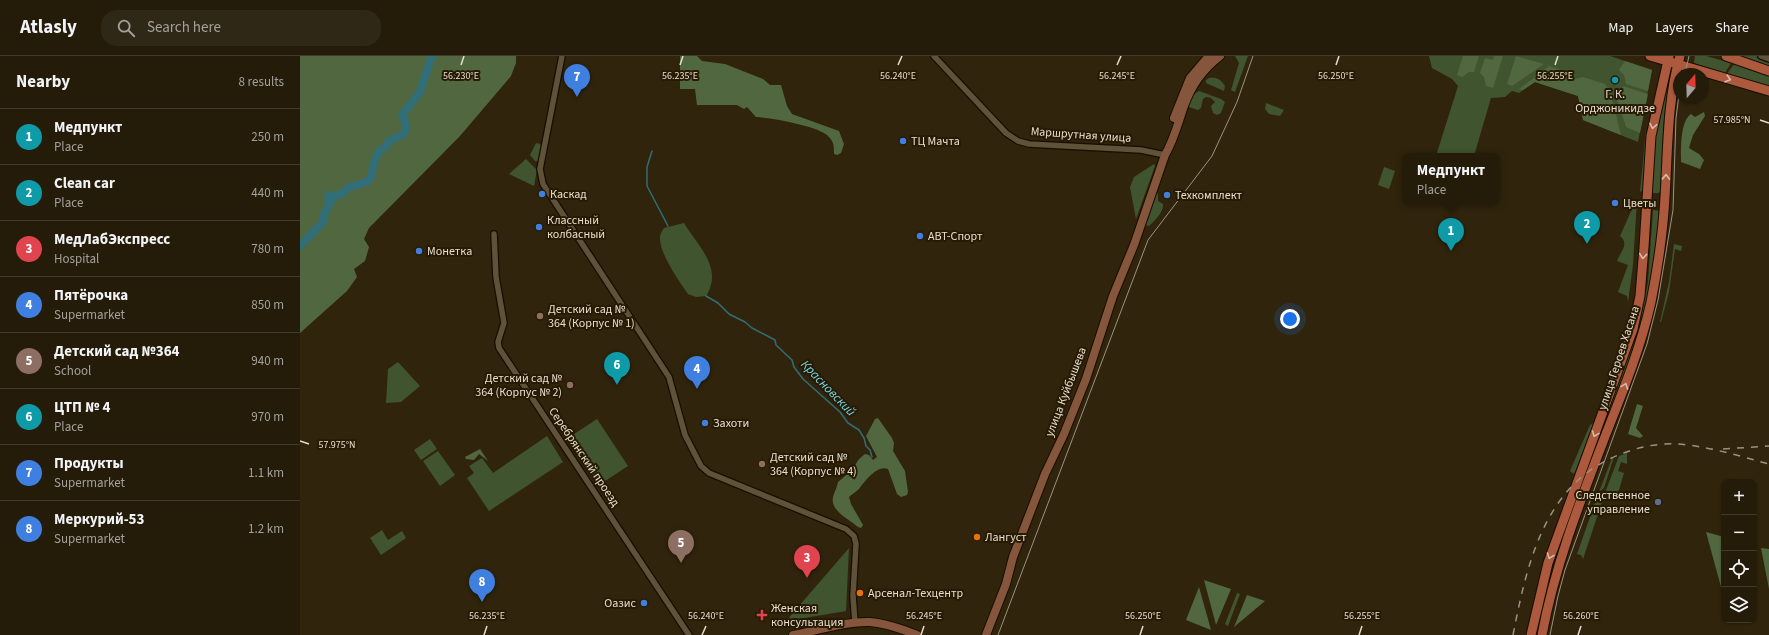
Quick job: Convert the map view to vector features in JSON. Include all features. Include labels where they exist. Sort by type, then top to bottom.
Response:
[{"type":"main road","name":"улица Куйбышева","points":[[1165,155],[1166,145],[1179,103],[1190,78],[1209,56]]},
{"type":"main road","name":"улица Куйбышева","points":[[986,635],[1006,584],[1013,557],[1045,474],[1064,434],[1086,379],[1113,296],[1134,245],[1165,155],[1170,147],[1185,104],[1196,81],[1220,56]]},
{"type":"main road","points":[[1650,56],[1679,60],[1769,91]]},
{"type":"main road","points":[[1727,56],[1769,71]]},
{"type":"main road","name":"улица Героев Хасана","points":[[1531,635],[1548,563],[1633,329],[1640,296],[1651,136],[1668,58]]},
{"type":"main road","name":"улица Героев Хасана","points":[[1542,635],[1552,587],[1566,542],[1637,351],[1651,303],[1662,234],[1669,117],[1679,60]]},
{"type":"main road","points":[[1647,196],[1665,197]]},
{"type":"main road","points":[[793,635],[855,623],[877,623],[917,635]]},
{"type":"street","points":[[562,56],[540,169],[543,184],[669,377],[685,435],[701,466],[709,473],[846,529],[854,536],[856,544],[853,596],[855,623]]},
{"type":"street","name":"Маршрутная улица","points":[[934,56],[1006,133],[1018,141],[1029,144],[1141,150],[1165,155]]},
{"type":"street","points":[[1761,56],[1769,59]]},
{"type":"street","name":"Серебрянский проезд","points":[[494,234],[497,281],[504,323],[498,342],[499,348],[689,635]]},
{"type":"green space","points":[[300,56],[516,56],[516,63],[511,76],[460,136],[369,228],[364,239],[369,247],[365,261],[354,269],[357,277],[347,291],[300,333]]},
{"type":"green space","points":[[680,56],[697,56],[702,61],[725,64],[763,79],[770,85],[781,85],[787,106],[792,114],[839,131],[844,144],[841,153],[837,155],[834,154],[831,139],[816,129],[783,121],[756,117],[747,107],[744,109],[737,105],[697,105],[695,89],[680,89]]},
{"type":"green space","points":[[1235,56],[1248,56],[1235,92],[1231,90],[1239,63]]},
{"type":"green space","points":[[1429,56],[1610,56],[1652,70],[1638,142],[1583,120],[1578,96],[1535,82],[1519,93],[1512,91],[1505,97],[1491,98],[1475,153],[1437,153],[1458,86],[1452,79],[1432,68]]},
{"type":"green space","points":[[1463,56],[1479,56],[1474,72],[1469,72],[1462,77],[1457,75]]},
{"type":"green space","points":[[1494,56],[1503,56],[1493,88],[1486,86],[1484,77],[1480,73],[1485,58],[1493,60]]},
{"type":"green space","points":[[1516,56],[1544,64],[1512,86],[1507,84]]},
{"type":"green space","points":[[1695,56],[1706,56],[1731,63],[1725,73],[1694,63]]},
{"type":"green space","points":[[1739,56],[1757,56],[1769,60],[1769,66]]},
{"type":"green space","points":[[1625,61],[1652,70],[1648,91],[1626,84],[1624,75],[1619,70]]},
{"type":"green space","points":[[1734,64],[1769,76],[1769,86],[1727,74]]},
{"type":"green space","points":[[1549,66],[1566,72],[1575,79],[1583,77],[1605,84],[1610,91],[1621,135],[1583,120],[1578,96],[1535,82],[1523,90],[1519,89]]},
{"type":"green space","points":[[1668,76],[1670,76],[1664,117],[1660,192],[1652,193],[1656,136]]},
{"type":"green space","points":[[1209,78],[1216,78],[1220,80],[1225,86],[1224,91],[1206,83],[1206,80]]},
{"type":"green space","points":[[1623,86],[1648,94],[1640,133],[1626,127],[1614,90],[1621,89]]},
{"type":"green space","points":[[1199,91],[1221,99],[1225,102],[1221,113],[1217,115],[1213,113],[1211,106],[1215,102],[1211,98],[1206,97],[1203,99],[1201,108],[1198,110],[1189,107],[1192,98]]},
{"type":"green space","points":[[1266,103],[1284,110],[1280,116],[1269,114],[1265,109]]},
{"type":"green space","points":[[1704,112],[1705,116],[1693,135],[1689,148],[1699,154],[1704,160],[1700,169],[1681,162],[1681,143],[1683,129],[1687,118],[1691,114],[1695,117]]},
{"type":"green space","points":[[1646,129],[1647,141],[1643,190],[1640,192]]},
{"type":"green space","points":[[536,143],[540,144],[542,147],[540,161],[535,161],[530,155]]},
{"type":"green space","points":[[526,159],[537,170],[534,186],[509,174]]},
{"type":"green space","points":[[1154,164],[1155,166],[1136,219],[1130,187],[1134,177]]},
{"type":"green space","points":[[1384,167],[1395,171],[1389,189],[1378,185]]},
{"type":"green space","points":[[1158,193],[1158,201],[1163,204],[1162,210],[1149,226],[1145,225],[1155,195]]},
{"type":"green space","points":[[1636,200],[1633,265],[1628,302],[1627,296],[1618,292],[1628,265],[1617,261],[1624,245],[1623,239],[1620,236]]},
{"type":"green space","points":[[1653,210],[1661,211],[1650,290],[1640,333],[1587,471],[1584,473],[1640,322],[1648,282]]},
{"type":"green space","points":[[684,223],[707,257],[710,266],[712,276],[711,286],[706,296],[696,297],[688,294],[670,267],[663,251],[660,237],[664,228]]},
{"type":"green space","points":[[1674,244],[1682,246],[1681,251],[1675,249],[1669,292],[1660,322],[1669,282]]},
{"type":"green space","points":[[398,362],[420,386],[401,402],[386,403],[388,369]]},
{"type":"green space","points":[[1637,404],[1643,406],[1636,428],[1643,436],[1640,438],[1628,434]]},
{"type":"green space","points":[[878,418],[892,438],[894,443],[893,451],[905,471],[908,492],[907,495],[901,497],[897,494],[888,469],[884,468],[876,471],[849,497],[851,504],[863,525],[861,528],[837,511],[834,506],[833,497],[838,482],[852,470],[859,459],[865,454],[869,455],[873,460],[877,457],[866,436],[875,419]]},
{"type":"green space","points":[[597,419],[628,466],[599,485],[568,438]]},
{"type":"green space","points":[[1595,422],[1574,474],[1570,471],[1590,425]]},
{"type":"green space","points":[[547,436],[563,462],[489,511],[467,478],[474,473],[469,466],[482,458],[493,473]]},
{"type":"green space","points":[[430,439],[437,449],[421,460],[414,450]]},
{"type":"green space","points":[[480,449],[488,461],[479,454],[474,460],[466,459],[465,457]]},
{"type":"green space","points":[[438,451],[455,475],[440,486],[423,461]]},
{"type":"green space","points":[[1627,453],[1627,464],[1621,462],[1618,471],[1624,473],[1619,490],[1615,494],[1609,495],[1606,490],[1619,456]]},
{"type":"green space","points":[[1614,457],[1604,488],[1599,492],[1612,458]]},
{"type":"green space","points":[[1596,500],[1602,502],[1583,559],[1581,555],[1577,554]]},
{"type":"green space","points":[[382,530],[388,540],[402,531],[406,538],[381,555],[370,538]]},
{"type":"green space","points":[[1706,532],[1721,536],[1721,587]]},
{"type":"green space","points":[[849,548],[846,611],[786,621]]},
{"type":"green space","points":[[1761,548],[1769,549],[1769,589]]},
{"type":"green space","points":[[1204,580],[1231,589],[1216,625]]},
{"type":"green space","points":[[1199,587],[1211,630],[1186,620]]},
{"type":"green space","points":[[1237,593],[1240,594],[1228,626],[1225,624]]},
{"type":"green space","points":[[1247,595],[1265,601],[1234,627]]},
{"type":"waterway","points":[[300,246],[323,222],[324,214],[331,201],[328,198],[329,195],[334,196],[342,194],[347,188],[367,182],[371,177],[374,163],[379,151],[386,147],[389,141],[404,134],[406,125],[402,115],[420,92],[431,58],[433,56]]},
{"type":"waterway","points":[[652,151],[647,167],[647,186],[668,226]]},
{"type":"waterway","name":"Красновский","points":[[706,296],[718,303],[729,314],[775,340],[776,345],[792,360],[794,367],[803,379],[840,412],[848,423],[859,430],[864,438],[866,446],[870,450],[872,457]]},
{"type":"tram line","points":[[998,635],[1148,240],[1212,156],[1237,102],[1253,56]]},
{"type":"tram line","points":[[1686,68],[1689,56]]},
{"type":"tram line","points":[[1550,635],[1565,570],[1647,344],[1658,300],[1673,210],[1678,104]]},
{"type":"railway","points":[[1513,635],[1525,581],[1533,554],[1543,529],[1557,505],[1574,485],[1595,467],[1634,449],[1670,444],[1689,445],[1712,449],[1769,464]]},
{"type":"railway","points":[[1723,449],[1769,446]]},
{"type":"place","name":"Г. К. Орджоникидзе","points":[[1615,80]]},
{"type":"place","name":"Продукты","points":[[577,97]]},
{"type":"place","name":"ТЦ Мачта","points":[[903,141]]},
{"type":"place","name":"Каскад","points":[[542,194]]},
{"type":"place","name":"Техкомплект","points":[[1167,195]]},
{"type":"place","name":"Цветы","points":[[1615,203]]},
{"type":"place","name":"Классный колбасный","points":[[539,227]]},
{"type":"place","name":"АВТ-Спорт","points":[[920,236]]},
{"type":"place","name":"Clean car","points":[[1587,244]]},
{"type":"place","name":"Монетка","points":[[419,251]]},
{"type":"place","name":"Медпункт","points":[[1451,251]]},
{"type":"place","name":"Детский сад № 364 (Корпус № 1)","points":[[540,316]]},
{"type":"place","name":"Детский сад № 364 (Корпус № 2)","points":[[570,385]]},
{"type":"place","name":"ЦТП № 4","points":[[617,385]]},
{"type":"place","name":"Пятёрочка","points":[[697,389]]},
{"type":"place","name":"Захоти","points":[[705,423]]},
{"type":"place","name":"Детский сад № 364 (Корпус № 4)","points":[[762,464]]},
{"type":"place","name":"Следственное управление","points":[[1658,502]]},
{"type":"place","name":"Лангуст","points":[[977,537]]},
{"type":"place","name":"Детский сад №364","points":[[681,563]]},
{"type":"place","name":"МедЛабЭкспресс","points":[[807,578]]},
{"type":"place","name":"Арсенал-Техцентр","points":[[860,593]]},
{"type":"place","name":"Меркурий-53","points":[[482,602]]},
{"type":"place","name":"Оазис","points":[[644,603]]},
{"type":"place","name":"Женская консультация","points":[[762,615]]}]
